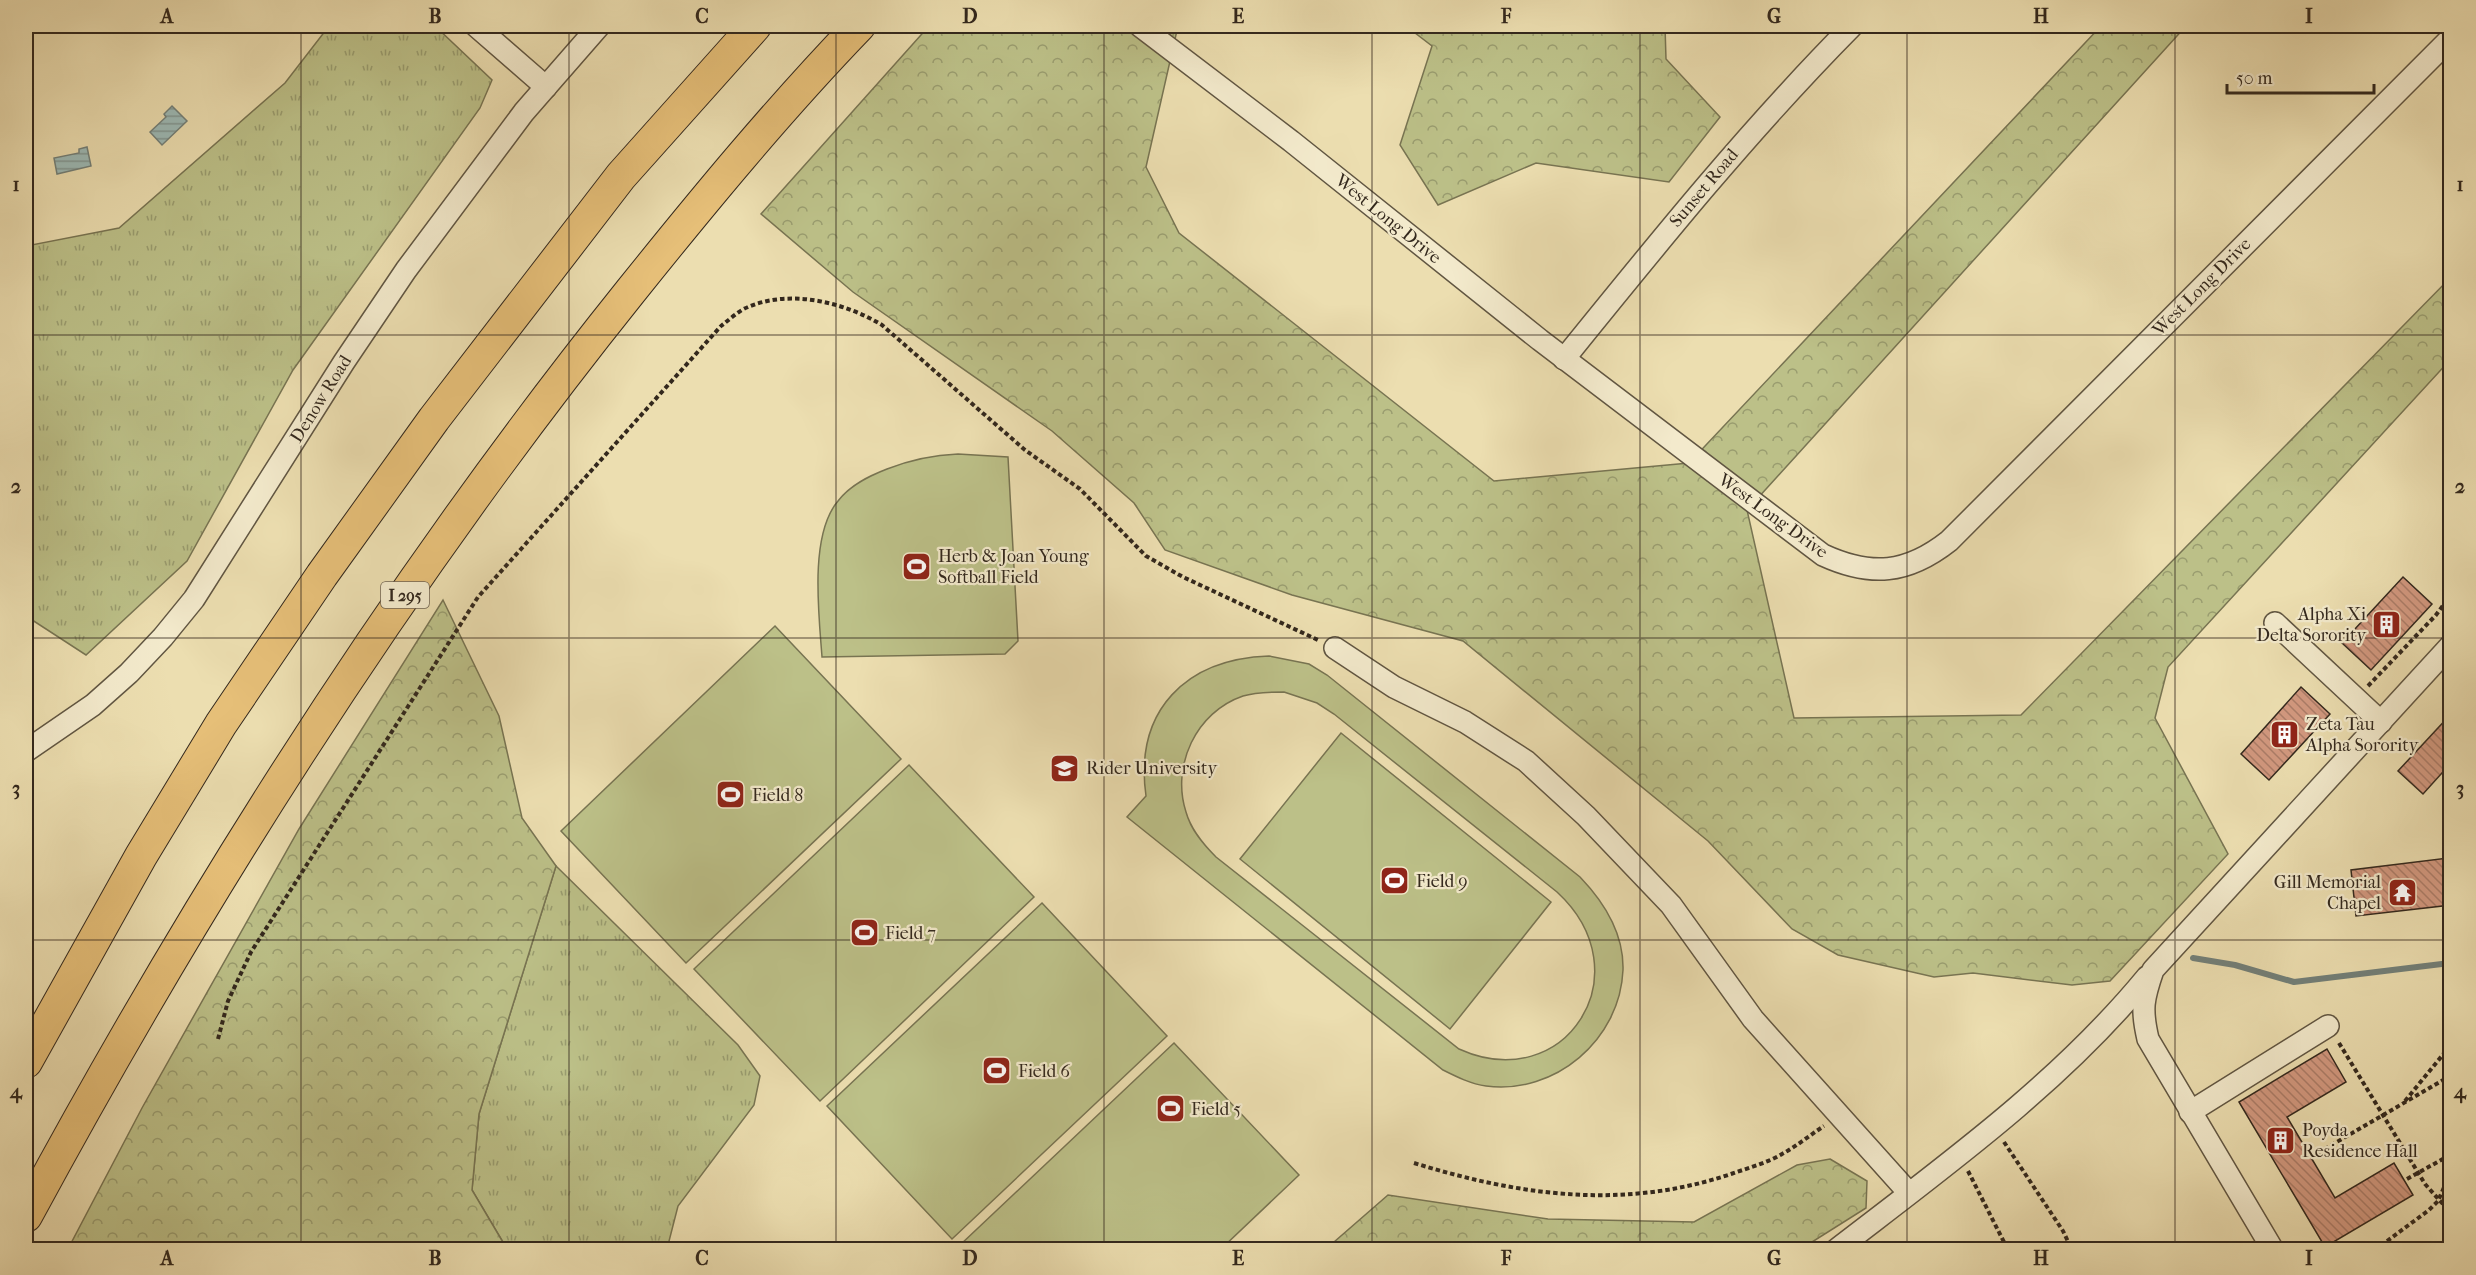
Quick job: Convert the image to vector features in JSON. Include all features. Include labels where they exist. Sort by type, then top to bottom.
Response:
[{"type":"highway","points":[[26,1062],[141,856],[220,724],[322,574],[434,419],[621,177],[755,26]]},
{"type":"highway","name":"I 295","points":[[26,1216],[122,1042],[231,860],[307,740],[416,578],[573,364],[674,237],[859,26]]},
{"type":"street","points":[[476,26],[546,87]]},
{"type":"street","name":"Denow Road","points":[[26,751],[93,705],[129,673],[194,599],[344,362],[406,270],[472,179],[546,87],[599,26]]},
{"type":"street","name":"West Long Drive","points":[[1140,26],[1291,141],[1564,359],[1823,555],[1844,565],[1867,570],[1889,569],[1910,564],[1932,554],[1948,541],[2451,39]]},
{"type":"street","name":"Sunset Road","points":[[1564,359],[1716,171],[1784,94],[1852,26]]},
{"type":"street","points":[[2275,623],[2381,722]]},
{"type":"street","points":[[1836,1250],[1993,1127],[2081,1050],[2451,646]]},
{"type":"street","points":[[1335,648],[1394,687],[1465,722],[1526,761],[1552,784],[1671,905],[1753,1019],[1909,1194]]},
{"type":"street","points":[[2153,970],[2142,1012],[2148,1039],[2272,1250]]},
{"type":"street","points":[[2190,1112],[2328,1026]]},
{"type":"path","points":[[218,1039],[228,1001],[251,952],[478,597],[721,326],[747,308],[782,298],[815,301],[861,312],[882,325],[1025,450],[1080,489],[1146,556],[1183,577],[1335,648]]},
{"type":"path","points":[[2356,698],[2436,615],[2451,596]]},
{"type":"path","points":[[2328,1026],[2418,1173],[2438,1201],[2451,1212]]},
{"type":"path","points":[[2403,1103],[2451,1046]]},
{"type":"path","points":[[2318,1154],[2451,1076]]},
{"type":"path","points":[[1414,1163],[1445,1172],[1558,1194],[1641,1195],[1691,1187],[1782,1155],[1839,1116]]},
{"type":"path","points":[[1993,1127],[2063,1231],[2072,1250]]},
{"type":"path","points":[[2407,1179],[2451,1155]]},
{"type":"path","points":[[1965,1166],[2008,1250]]},
{"type":"path","points":[[2375,1250],[2420,1218],[2438,1201],[2451,1174]]},
{"type":"green space","points":[[329,26],[435,26],[492,80],[480,108],[293,370],[187,561],[86,655],[26,616],[26,246],[119,228],[285,83]]},
{"type":"green space","points":[[929,26],[1178,26],[1146,167],[1179,233],[1494,481],[1689,463],[2101,26],[2186,26],[1747,510],[1794,718],[2021,715],[2450,278],[2450,360],[2168,667],[2155,718],[2228,854],[2110,981],[2072,985],[1973,973],[1934,977],[1838,955],[1792,929],[1708,841],[1463,641],[1292,595],[1165,550],[1134,503],[1052,431],[853,292],[761,214]]},
{"type":"green space","points":[[1406,26],[1665,26],[1666,59],[1720,117],[1669,182],[1536,163],[1438,205],[1400,145],[1432,46]]},
{"type":"green space","name":"Herb & Joan Young Softball Field","points":[[958,454],[1008,457],[1018,641],[1005,654],[822,657],[818,598],[819,554],[829,516],[838,501],[860,482],[887,469],[922,458]]},
{"type":"green space","points":[[443,600],[499,716],[522,818],[556,866],[479,1114],[472,1190],[507,1249],[68,1249],[142,1108],[299,829]]},
{"type":"green space","name":"Field 8","points":[[775,626],[901,759],[686,963],[561,831]]},
{"type":"green space","points":[[1269,656],[1309,664],[1327,675],[1580,877],[1589,887],[1611,919],[1616,931],[1623,970],[1619,995],[1610,1019],[1597,1040],[1579,1058],[1559,1072],[1536,1082],[1512,1086],[1480,1085],[1443,1070],[1127,817],[1146,796],[1144,765],[1148,738],[1158,715],[1172,695],[1190,679],[1213,667],[1239,659]],"holes":[[[1264,692],[1284,692],[1317,703],[1334,714],[1557,892],[1582,924],[1594,957],[1593,990],[1581,1019],[1560,1042],[1531,1056],[1497,1059],[1459,1049],[1216,857],[1198,836],[1186,812],[1182,794],[1182,777],[1191,743],[1212,714],[1243,696]]]},
{"type":"green space","name":"Field 9","points":[[1341,733],[1551,902],[1450,1029],[1240,859]]},
{"type":"green space","name":"Field 7","points":[[909,765],[1034,897],[820,1101],[694,969]]},
{"type":"green space","points":[[556,866],[738,1045],[760,1076],[754,1105],[678,1206],[667,1249],[507,1249],[472,1190],[479,1114]]},
{"type":"green space","name":"Field 6","points":[[1042,903],[1167,1036],[952,1239],[827,1106]]},
{"type":"green space","name":"Field 5","points":[[1174,1043],[1299,1175],[1221,1249],[962,1249],[959,1246]]},
{"type":"green space","points":[[1830,1159],[1867,1181],[1866,1208],[1801,1249],[1326,1249],[1388,1195],[1548,1219],[1694,1222],[1797,1165]]},
{"type":"water","points":[[172,106],[187,121],[162,145],[150,132],[166,117],[164,114]]},
{"type":"water","points":[[87,147],[91,166],[57,174],[54,158],[79,153],[79,149]]},
{"type":"building","name":"Alpha Xi Delta Sorority","points":[[2403,577],[2432,604],[2371,670],[2342,643]]},
{"type":"building","name":"Zeta Tau Alpha Sorority","points":[[2301,687],[2330,714],[2269,780],[2241,754]]},
{"type":"building","points":[[2451,714],[2451,763],[2423,794],[2398,771]]},
{"type":"building","name":"Gill Memorial Chapel","points":[[2448,858],[2451,905],[2356,916],[2351,870]]},
{"type":"building","name":"Poyda Residence Hall","points":[[2327,1049],[2346,1082],[2287,1117],[2335,1198],[2394,1163],[2413,1195],[2325,1247],[2239,1102]]},
{"type":"waterway","points":[[2193,958],[2235,965],[2294,982],[2450,963]]},
{"type":"place","name":"Herb & Joan Young Softball Field","points":[[917,566]]},
{"type":"place","name":"Alpha Xi Delta Sorority","points":[[2387,624]]},
{"type":"place","name":"Zeta Tau Alpha Sorority","points":[[2285,734]]},
{"type":"place","name":"Rider University","points":[[1065,768]]},
{"type":"place","name":"Field 8","points":[[731,795]]},
{"type":"place","name":"Field 9","points":[[1395,881]]},
{"type":"place","name":"Gill Memorial Chapel","points":[[2402,892]]},
{"type":"place","name":"Field 7","points":[[864,933]]},
{"type":"place","name":"Field 6","points":[[997,1071]]},
{"type":"place","name":"Field 5","points":[[1170,1109]]},
{"type":"place","name":"Poyda Residence Hall","points":[[2281,1140]]}]
